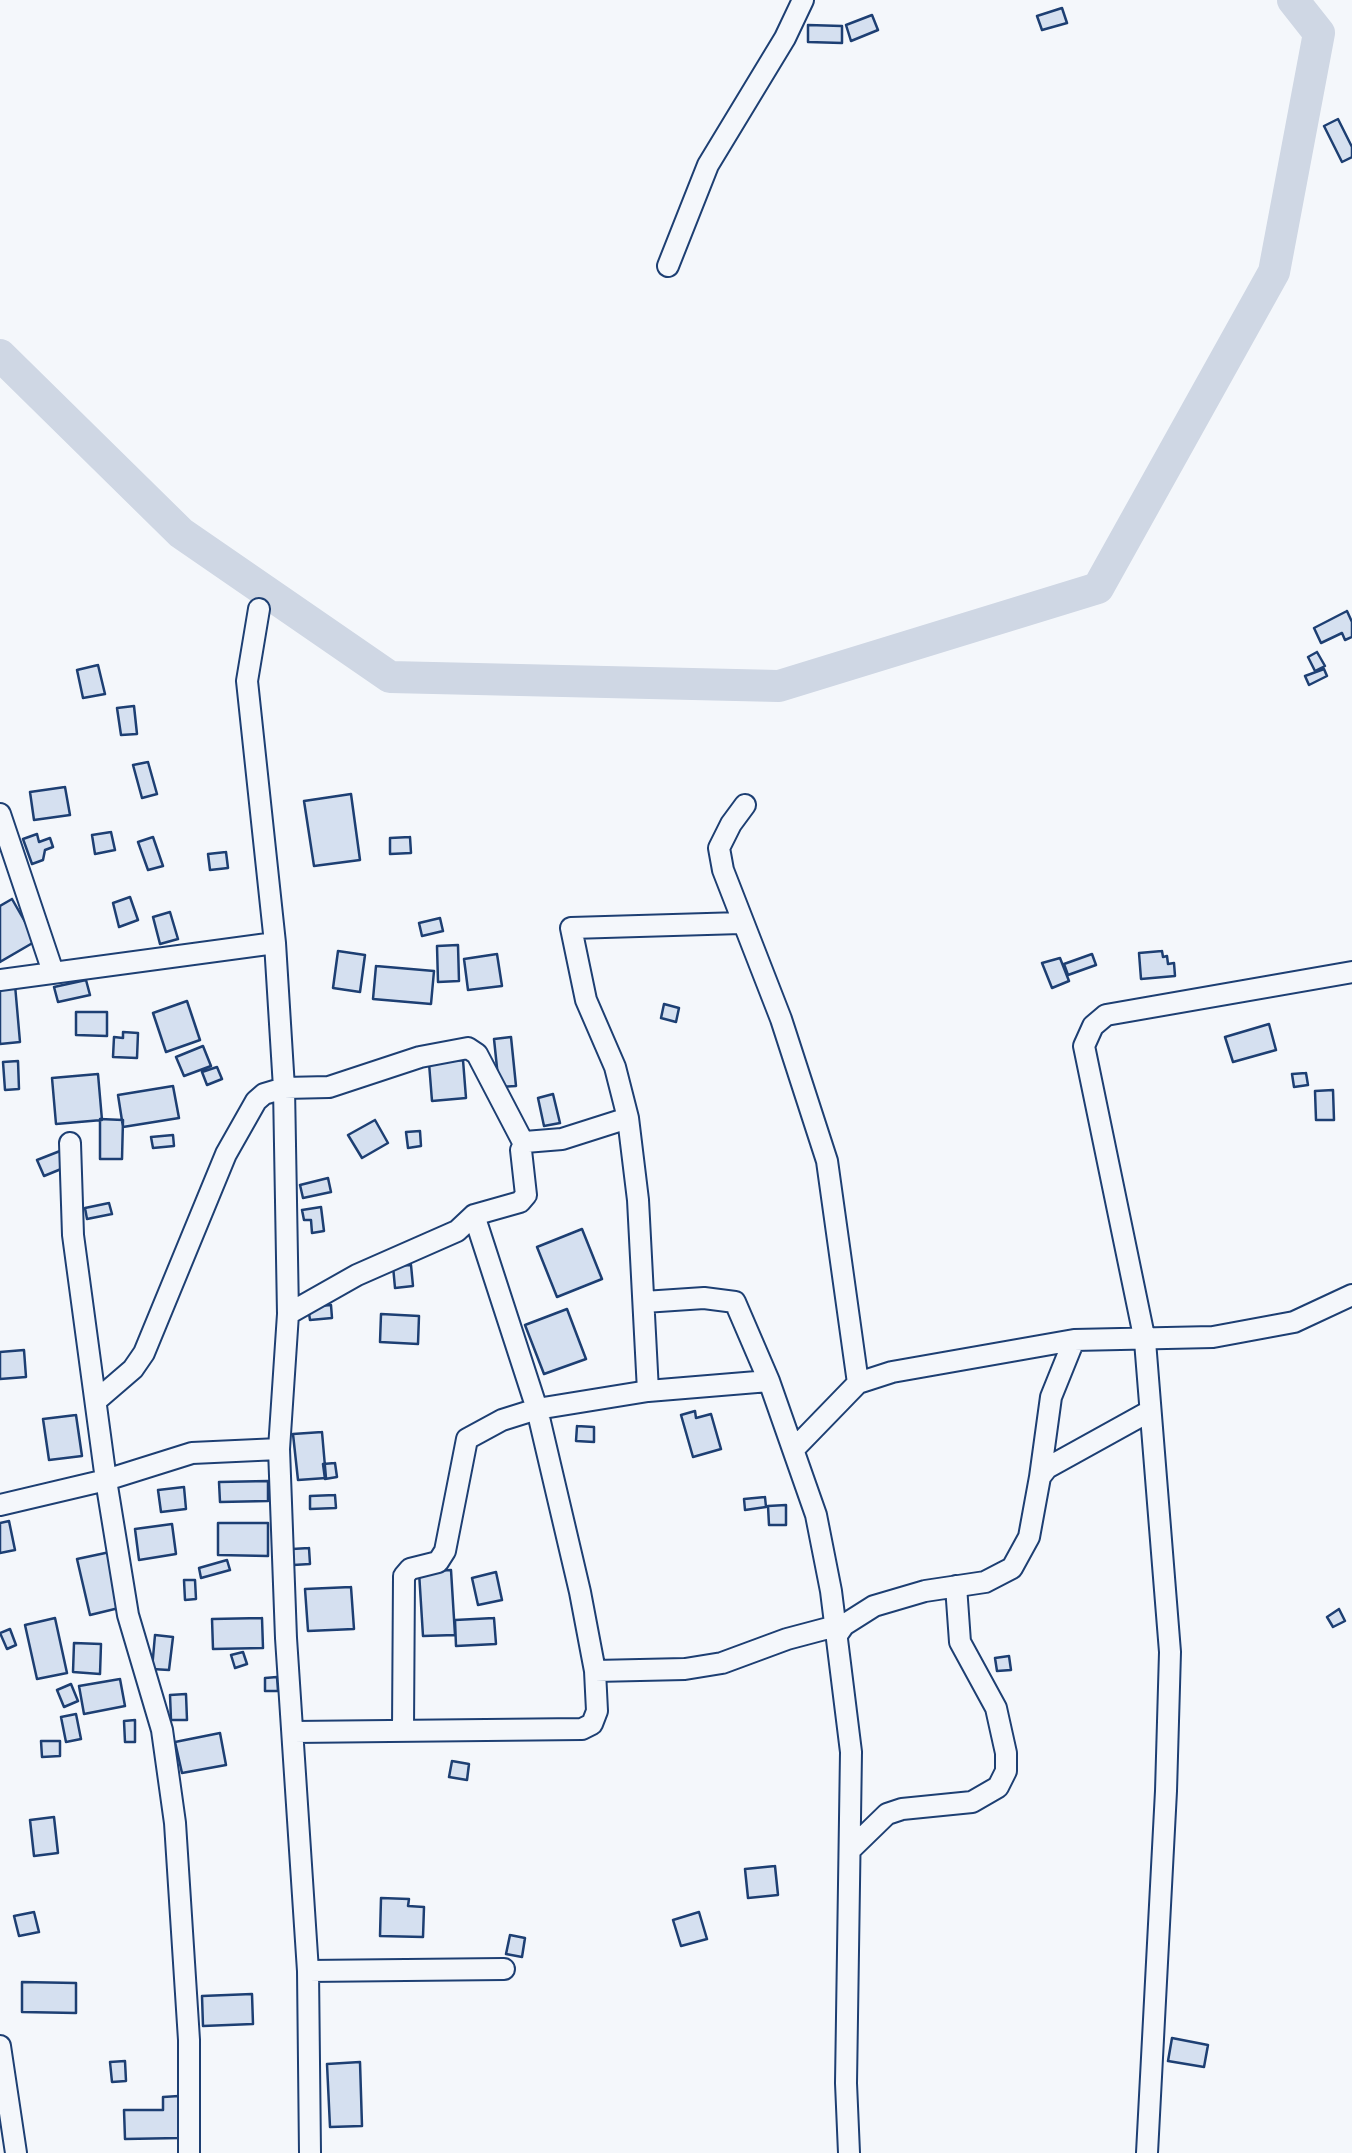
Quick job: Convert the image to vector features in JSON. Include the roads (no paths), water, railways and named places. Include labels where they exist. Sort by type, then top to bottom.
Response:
[{"type":"street","points":[[668,266],[708,165],[785,38],[803,0]]},
{"type":"street","points":[[259,609],[247,681],[275,943],[284,1088],[288,1314],[278,1449],[308,1972],[310,2153]]},
{"type":"street","points":[[745,805],[720,848],[723,870],[781,1019],[827,1161],[858,1383]]},
{"type":"street","points":[[0,814],[53,972]]},
{"type":"street","points":[[648,1392],[638,1200],[628,1118],[615,1066],[586,1000],[571,928],[742,922]]},
{"type":"street","points":[[0,980],[275,943]]},
{"type":"street","points":[[1147,2153],[1170,1652],[1145,1341],[1084,1046],[1092,1026],[1106,1016],[1352,972]]},
{"type":"street","points":[[97,1400],[133,1369],[144,1353],[226,1154],[256,1101],[272,1090],[328,1087],[420,1057],[468,1048],[478,1054],[524,1144],[524,1199],[474,1214],[457,1231],[357,1275],[288,1314]]},
{"type":"street","points":[[524,1144],[562,1139],[628,1118]]},
{"type":"street","points":[[70,1144],[74,1235],[106,1480],[128,1615],[162,1730],[175,1822],[190,2040],[189,2153]]},
{"type":"street","points":[[294,1732],[582,1729],[592,1724],[597,1711],[580,1592],[537,1409],[474,1214]]},
{"type":"street","points":[[794,1449],[858,1383],[940,1361],[1074,1340],[1213,1338],[1248,1328],[1294,1322],[1352,1295]]},
{"type":"street","points":[[644,1302],[704,1298],[735,1302],[769,1381],[816,1515],[851,1752],[846,2066],[849,2153]]},
{"type":"street","points":[[594,1670],[685,1669],[722,1663],[787,1639],[836,1631],[874,1606],[985,1582],[1012,1568],[1029,1536],[1052,1397],[1074,1340]]},
{"type":"street","points":[[403,1729],[404,1576],[410,1568],[438,1562],[445,1551],[464,1441],[502,1420],[537,1409],[648,1392],[769,1381]]},
{"type":"street","points":[[1040,1477],[1068,1454],[1150,1410]]},
{"type":"street","points":[[0,1505],[106,1480],[192,1452],[278,1449]]},
{"type":"street","points":[[851,1849],[887,1814],[972,1802],[998,1787],[1006,1771],[996,1708],[960,1642],[956,1586]]},
{"type":"street","points":[[308,1972],[504,1969]]},
{"type":"street","points":[[0,2046],[16,2153]]},
{"type":"waterway","points":[[0,355],[181,533],[390,677],[779,686],[1098,588],[1274,272],[1319,33],[1293,0]]}]
